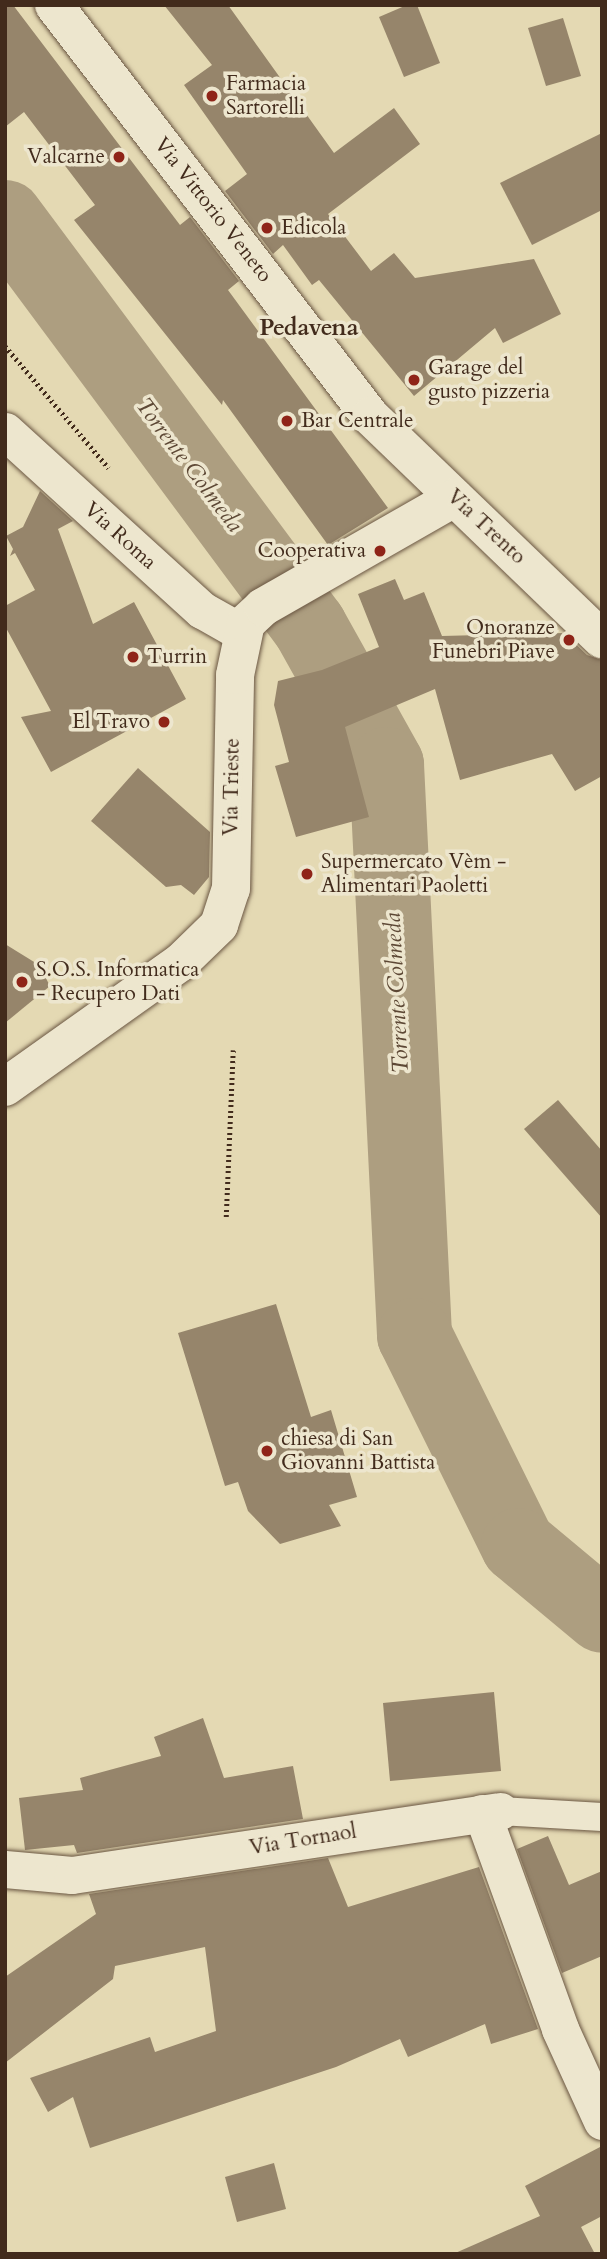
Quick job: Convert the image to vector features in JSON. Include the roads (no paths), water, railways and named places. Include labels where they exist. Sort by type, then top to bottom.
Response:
[{"type":"main road","name":"Via Vittorio Veneto","points":[[54,5],[370,416]]},
{"type":"main road","name":"Via Trento","points":[[370,416],[602,639]]},
{"type":"main road","points":[[252,620],[377,542],[454,498]]},
{"type":"main road","name":"Via Trieste","points":[[5,1087],[181,962],[219,925],[231,889],[233,716],[252,620]]},
{"type":"street","name":"Via Roma","points":[[5,431],[202,610],[252,620]]},
{"type":"street","name":"Via Tornaol","points":[[5,1870],[72,1875],[491,1812],[602,1817]]},
{"type":"street","points":[[491,1812],[560,2029],[602,2121]]},
{"type":"waterway","name":"Torrente Colmeda","points":[[5,217],[309,626],[386,764],[414,1335],[518,1545],[602,1615]]},
{"type":"place","name":"Farmacia Sartorelli","points":[[212,96]]},
{"type":"place","name":"Valcarne","points":[[119,157]]},
{"type":"place","name":"Edicola","points":[[267,228]]},
{"type":"place","name":"Garage del gusto pizzeria","points":[[414,380]]},
{"type":"place","name":"Bar Centrale","points":[[287,421]]},
{"type":"place","name":"Cooperativa","points":[[380,551]]},
{"type":"place","name":"Onoranze Funebri Piave","points":[[569,640]]},
{"type":"place","name":"Turrin","points":[[133,657]]},
{"type":"place","name":"El Travo","points":[[164,722]]},
{"type":"place","name":"Supermercato Vèm - Alimentari Paoletti","points":[[307,874]]},
{"type":"place","name":"S.O.S. Informatica - Recupero Dati","points":[[22,982]]},
{"type":"place","name":"chiesa di San Giovanni Battista","points":[[267,1451]]},
{"type":"district","name":"Pedavena","points":[[309,328]]}]
